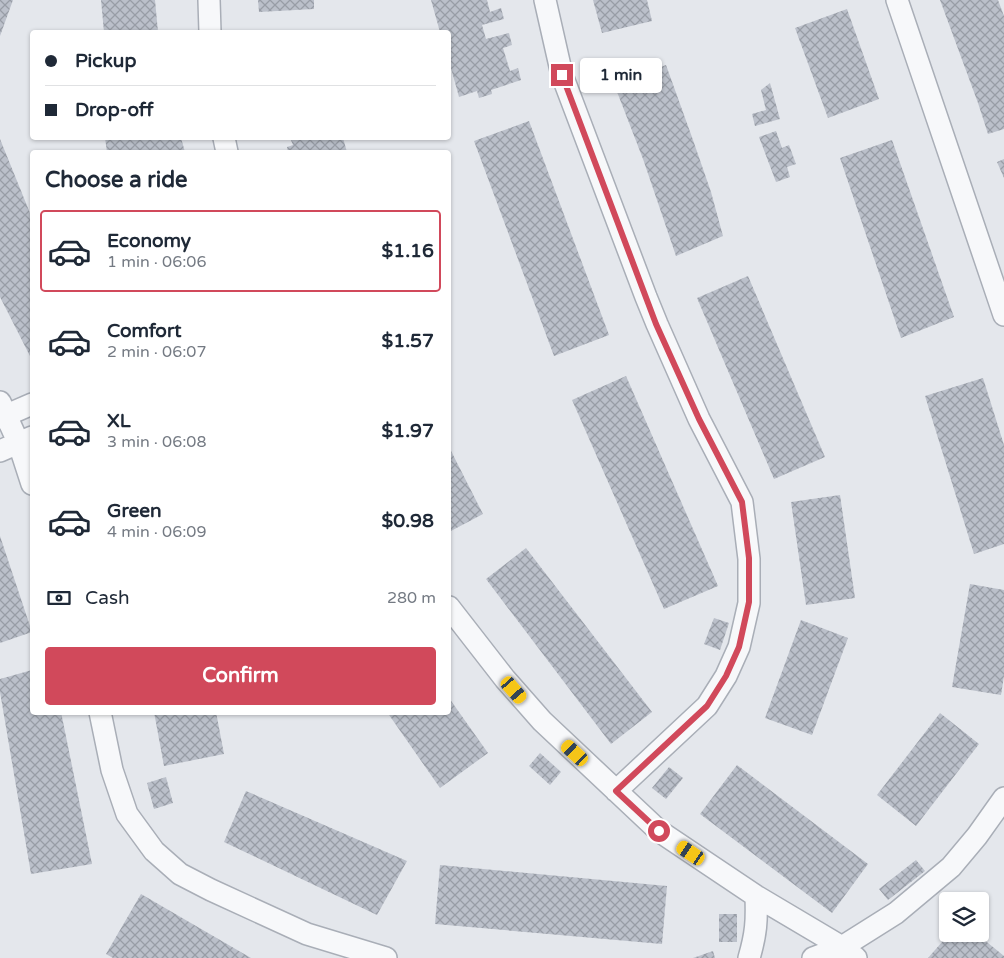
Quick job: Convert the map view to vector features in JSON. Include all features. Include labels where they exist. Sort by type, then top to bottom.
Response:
[{"type":"street","points":[[209,0],[210,30]]},
{"type":"street","points":[[545,0],[562,75],[656,324],[699,419],[742,502],[749,558],[749,602],[739,647],[726,676],[707,706],[616,791]]},
{"type":"street","points":[[897,0],[1004,315]]},
{"type":"street","points":[[30,405],[2,412],[30,479]]},
{"type":"street","points":[[451,610],[488,658],[524,700],[562,740],[659,831],[756,896],[849,953]]},
{"type":"street","points":[[101,715],[112,770],[127,814],[154,851],[180,874],[307,934],[386,958]]},
{"type":"street","points":[[813,958],[849,953],[951,867],[977,836],[1004,798]]},
{"type":"street","points":[[749,958],[755,938],[756,896]]},
{"type":"building","points":[[0,0],[13,0],[0,36]]},
{"type":"building","points":[[101,0],[155,0],[158,30],[104,30]]},
{"type":"building","points":[[258,0],[314,0],[314,9],[259,12]]},
{"type":"building","points":[[431,0],[487,0],[490,12],[501,8],[504,19],[482,25],[486,39],[509,33],[512,45],[503,48],[510,71],[518,68],[521,80],[491,90],[492,94],[479,98],[477,91],[459,97],[451,68],[451,30],[439,30]]},
{"type":"building","points":[[593,0],[647,0],[652,21],[602,33]]},
{"type":"building","points":[[940,0],[998,0],[1004,16],[1004,129],[988,134]]},
{"type":"building","points":[[847,9],[879,99],[828,118],[795,28]]},
{"type":"building","points":[[666,65],[711,192],[723,236],[676,256],[643,159],[614,84]]},
{"type":"building","points":[[770,83],[780,119],[755,126],[752,114],[766,110],[761,90]]},
{"type":"building","points":[[529,121],[609,335],[554,356],[474,141]]},
{"type":"building","points":[[776,131],[782,148],[789,145],[796,164],[787,167],[790,177],[776,182],[759,137]]},
{"type":"building","points":[[0,139],[30,213],[30,356],[0,297]]},
{"type":"building","points":[[105,140],[182,140],[184,150],[107,150]]},
{"type":"building","points":[[291,140],[344,140],[346,150],[288,150],[287,147],[293,145]]},
{"type":"building","points":[[892,140],[954,317],[901,338],[840,158]]},
{"type":"building","points":[[1004,159],[1004,178],[997,162]]},
{"type":"building","points":[[748,276],[825,457],[774,479],[697,298]]},
{"type":"building","points":[[626,376],[718,586],[664,609],[572,400]]},
{"type":"building","points":[[983,378],[1004,445],[1004,544],[974,554],[925,396]]},
{"type":"building","points":[[451,451],[483,514],[451,531]]},
{"type":"building","points":[[840,495],[855,598],[806,605],[791,502]]},
{"type":"building","points":[[0,536],[30,626],[30,633],[0,643]]},
{"type":"building","points":[[526,548],[652,712],[611,744],[486,579]]},
{"type":"building","points":[[970,584],[1004,590],[1004,676],[1001,695],[952,687]]},
{"type":"building","points":[[714,618],[729,623],[720,650],[704,644]]},
{"type":"building","points":[[801,620],[848,638],[812,735],[765,718]]},
{"type":"building","points":[[30,671],[30,715],[62,715],[92,864],[31,874],[0,692],[0,679]]},
{"type":"building","points":[[451,701],[488,753],[440,788],[389,715],[451,715]]},
{"type":"building","points":[[940,713],[979,744],[916,826],[877,795]]},
{"type":"building","points":[[155,715],[217,715],[224,754],[164,766]]},
{"type":"building","points":[[540,753],[561,772],[550,785],[529,766]]},
{"type":"building","points":[[737,765],[868,864],[832,913],[700,814]]},
{"type":"building","points":[[669,767],[683,778],[666,799],[652,788]]},
{"type":"building","points":[[166,777],[173,803],[154,809],[147,783]]},
{"type":"building","points":[[246,791],[407,861],[377,915],[224,842]]},
{"type":"building","points":[[916,860],[925,871],[888,900],[879,889]]},
{"type":"building","points":[[440,865],[667,886],[662,944],[435,924]]},
{"type":"building","points":[[141,894],[251,958],[113,958],[106,954]]},
{"type":"building","points":[[719,914],[737,914],[737,942],[719,942]]},
{"type":"building","points":[[942,942],[987,942],[1004,956],[1004,958],[928,958]]},
{"type":"building","points":[[713,951],[715,958],[693,958]]},
{"type":"route","points":[[562,75],[656,324],[699,419],[742,502],[749,558],[749,602],[739,647],[726,676],[707,706],[616,791],[659,831]]}]
